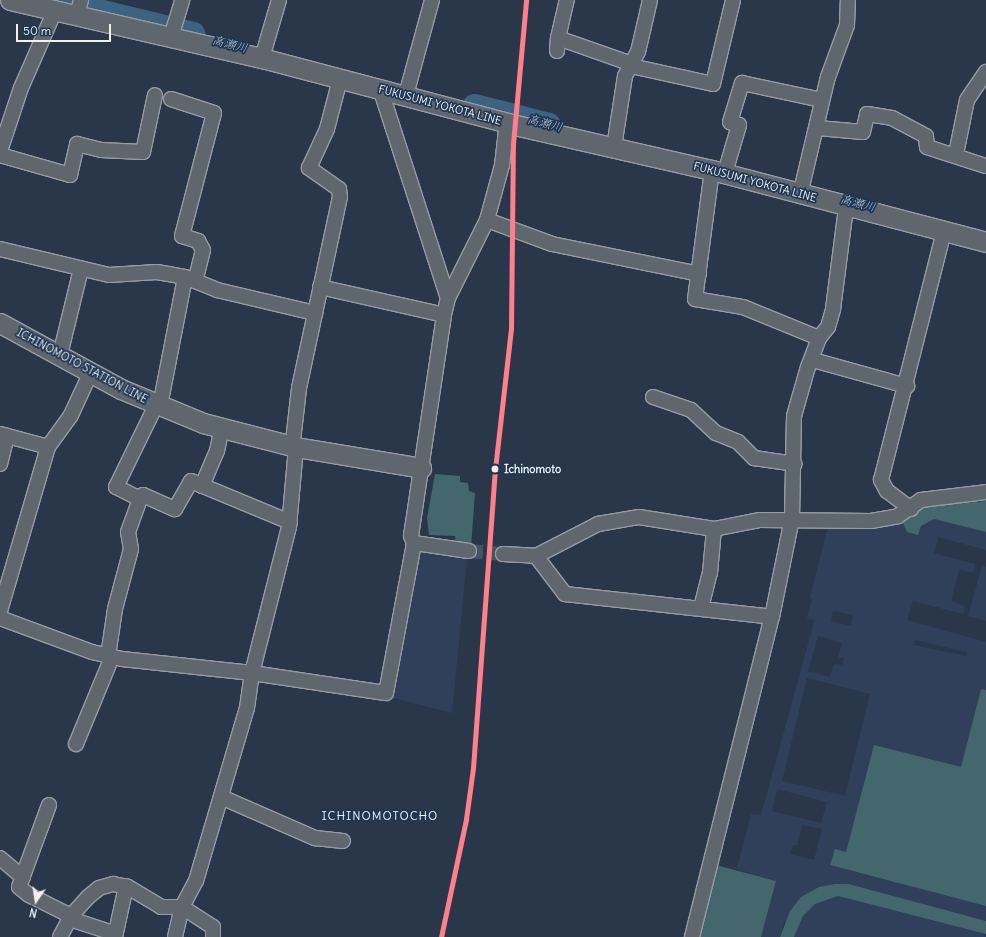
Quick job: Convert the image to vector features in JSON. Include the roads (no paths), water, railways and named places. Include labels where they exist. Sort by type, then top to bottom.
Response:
[{"type":"main road","name":"FUKUSUMI YOKOTA LINE","points":[[10,0],[55,10],[79,7],[171,37],[262,58],[507,122],[615,141],[800,195],[986,242]]},
{"type":"main road","name":"ICHINOMOTO STATION LINE","points":[[0,323],[158,406],[222,428],[296,447],[421,468]]},
{"type":"street","points":[[171,37],[182,0]]},
{"type":"street","points":[[262,58],[279,0]]},
{"type":"street","points":[[406,95],[432,0]]},
{"type":"street","points":[[567,0],[557,44],[632,65],[713,84],[733,0]]},
{"type":"street","points":[[615,141],[622,91],[632,65],[650,0]]},
{"type":"street","points":[[800,195],[818,128],[822,100],[847,25],[848,0]]},
{"type":"street","points":[[0,151],[22,88],[55,10]]},
{"type":"street","points":[[956,154],[967,100],[986,72]]},
{"type":"street","points":[[175,937],[182,907],[196,881],[247,708],[252,673],[290,522],[296,447],[293,440],[300,388],[340,197],[339,188],[309,168],[327,129],[340,79]]},
{"type":"street","points":[[819,338],[743,307],[696,299],[699,274],[718,172],[739,125],[730,122],[742,83],[822,100]]},
{"type":"street","points":[[380,88],[448,298]]},
{"type":"street","points":[[0,155],[70,175],[77,144],[101,150],[143,152],[155,95]]},
{"type":"street","points":[[140,499],[116,487],[158,406],[190,279],[203,250],[198,241],[182,236],[214,113],[171,99]]},
{"type":"street","points":[[818,128],[863,132],[867,114],[892,118],[926,136],[926,147],[956,154],[986,166]]},
{"type":"street","points":[[0,618],[110,656],[252,673],[386,693],[414,543],[411,536],[444,315],[448,298],[487,220],[502,164],[507,122]]},
{"type":"street","points":[[692,937],[772,617],[792,519],[795,464],[794,416],[808,367],[813,360],[819,338],[828,327],[833,309],[846,207]]},
{"type":"street","points":[[487,220],[552,244],[699,274]]},
{"type":"street","points":[[911,509],[887,491],[881,480],[907,386],[944,231]]},
{"type":"street","points":[[0,249],[109,275],[157,272],[190,279],[217,290],[315,313]]},
{"type":"street","points":[[60,355],[81,269]]},
{"type":"street","points":[[320,287],[444,315]]},
{"type":"street","points":[[813,360],[907,386]]},
{"type":"street","points":[[0,611],[48,447],[71,414],[91,372]]},
{"type":"street","points":[[653,397],[691,410],[710,428],[738,442],[754,458],[795,464]]},
{"type":"street","points":[[202,486],[217,451],[222,428]]},
{"type":"street","points":[[0,464],[4,435],[48,447]]},
{"type":"street","points":[[76,744],[110,656],[115,609],[131,549],[128,532],[140,499],[143,495],[175,509],[191,481],[290,522]]},
{"type":"street","points":[[503,554],[536,556],[598,524],[639,517],[714,529],[760,520],[792,519],[871,521],[898,516],[911,509],[921,500],[986,492]]},
{"type":"street","points":[[701,608],[710,573],[714,529]]},
{"type":"street","points":[[414,543],[469,551]]},
{"type":"street","points":[[536,556],[565,594],[772,617]]},
{"type":"street","points":[[220,797],[315,838],[343,841]]},
{"type":"street","points":[[50,806],[19,887],[29,895],[70,918],[116,935],[126,886]]},
{"type":"street","points":[[0,858],[23,877]]},
{"type":"street","points":[[60,937],[70,918],[99,888],[113,884],[126,886],[161,907],[182,907],[213,927],[213,937]]},
{"type":"waterway","name":"高瀬川","points":[[57,0],[193,33]]},
{"type":"waterway","name":"高瀬川","points":[[474,105],[549,124]]},
{"type":"tunnel","points":[[469,551],[503,554]]},
{"type":"place","name":"Ichinomoto","points":[[495,469]]},
{"type":"district","name":"ICHINOMOTOCHO","points":[[380,816]]}]
